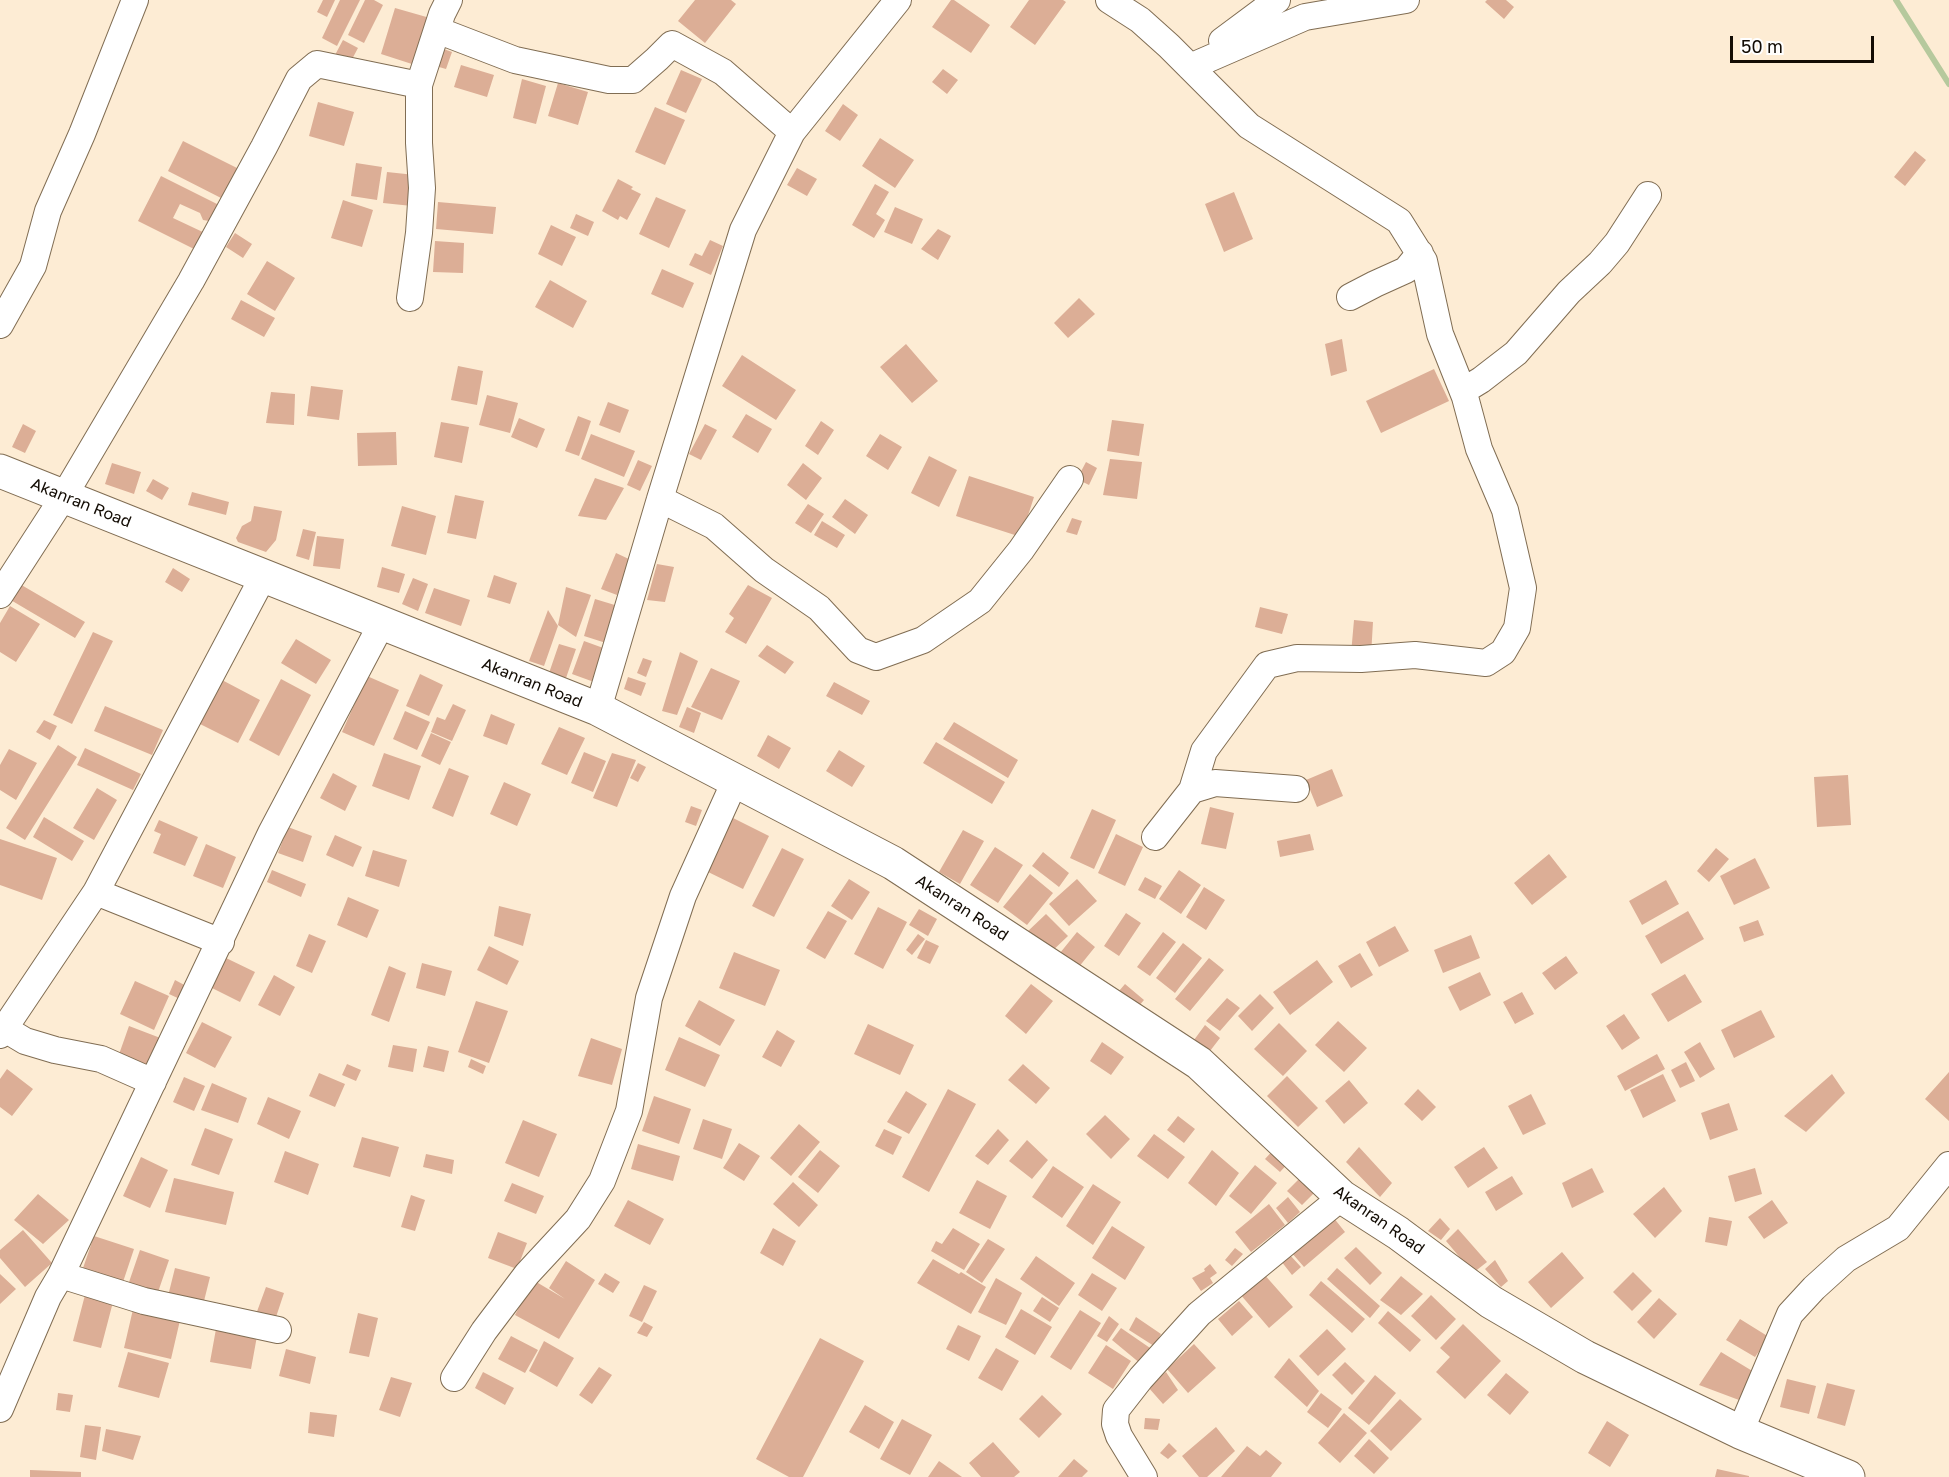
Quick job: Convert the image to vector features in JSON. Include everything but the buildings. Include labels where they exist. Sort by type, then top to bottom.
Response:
[{"type":"main road","name":"Akanran Road","points":[[0,471],[598,710],[893,863],[1199,1063],[1342,1197],[1398,1233],[1491,1302],[1585,1357],[1740,1432],[1848,1477]]},
{"type":"street","points":[[0,325],[33,266],[48,211],[82,135],[135,0]]},
{"type":"street","points":[[410,298],[419,233],[422,188],[419,143],[420,85],[449,0]]},
{"type":"street","points":[[598,710],[743,230],[792,132],[898,0]]},
{"type":"street","points":[[1109,0],[1140,20],[1188,64],[1249,126],[1399,221],[1424,261],[1440,334],[1462,391],[1479,448],[1505,510],[1523,588],[1517,628],[1503,652],[1486,663],[1415,655],[1361,660],[1298,658],[1266,665],[1204,751],[1192,790],[1155,837]]},
{"type":"street","points":[[1188,64],[1277,0]]},
{"type":"street","points":[[1188,64],[1305,17],[1406,0]]},
{"type":"street","points":[[437,30],[515,60],[609,80],[633,80],[672,44],[723,72],[792,132]]},
{"type":"street","points":[[0,595],[64,496],[191,281],[299,79],[317,64],[420,85]]},
{"type":"street","points":[[1462,391],[1481,380],[1516,353],[1569,292],[1617,243],[1648,195]]},
{"type":"street","points":[[1350,297],[1406,270],[1420,254]]},
{"type":"street","points":[[660,499],[714,526],[764,570],[819,608],[858,650],[876,657],[923,640],[980,601],[1021,550],[1070,479]]},
{"type":"street","points":[[153,1082],[101,1059],[55,1050],[2,1032],[96,892],[264,575]]},
{"type":"street","points":[[0,1409],[48,1297],[61,1275],[271,833],[382,623]]},
{"type":"street","points":[[453,1377],[484,1331],[528,1274],[578,1219],[602,1181],[629,1111],[649,998],[683,896],[735,781]]},
{"type":"street","points":[[1192,790],[1215,783],[1296,789]]},
{"type":"street","points":[[96,892],[221,942]]},
{"type":"street","points":[[1740,1432],[1790,1314],[1846,1259],[1898,1228],[1949,1165]]},
{"type":"street","points":[[1144,1477],[1119,1436],[1115,1424],[1116,1410],[1141,1378],[1199,1314],[1342,1197]]},
{"type":"street","points":[[61,1275],[144,1301],[278,1330]]},
{"type":"waterway","points":[[1896,0],[1949,84]]}]
